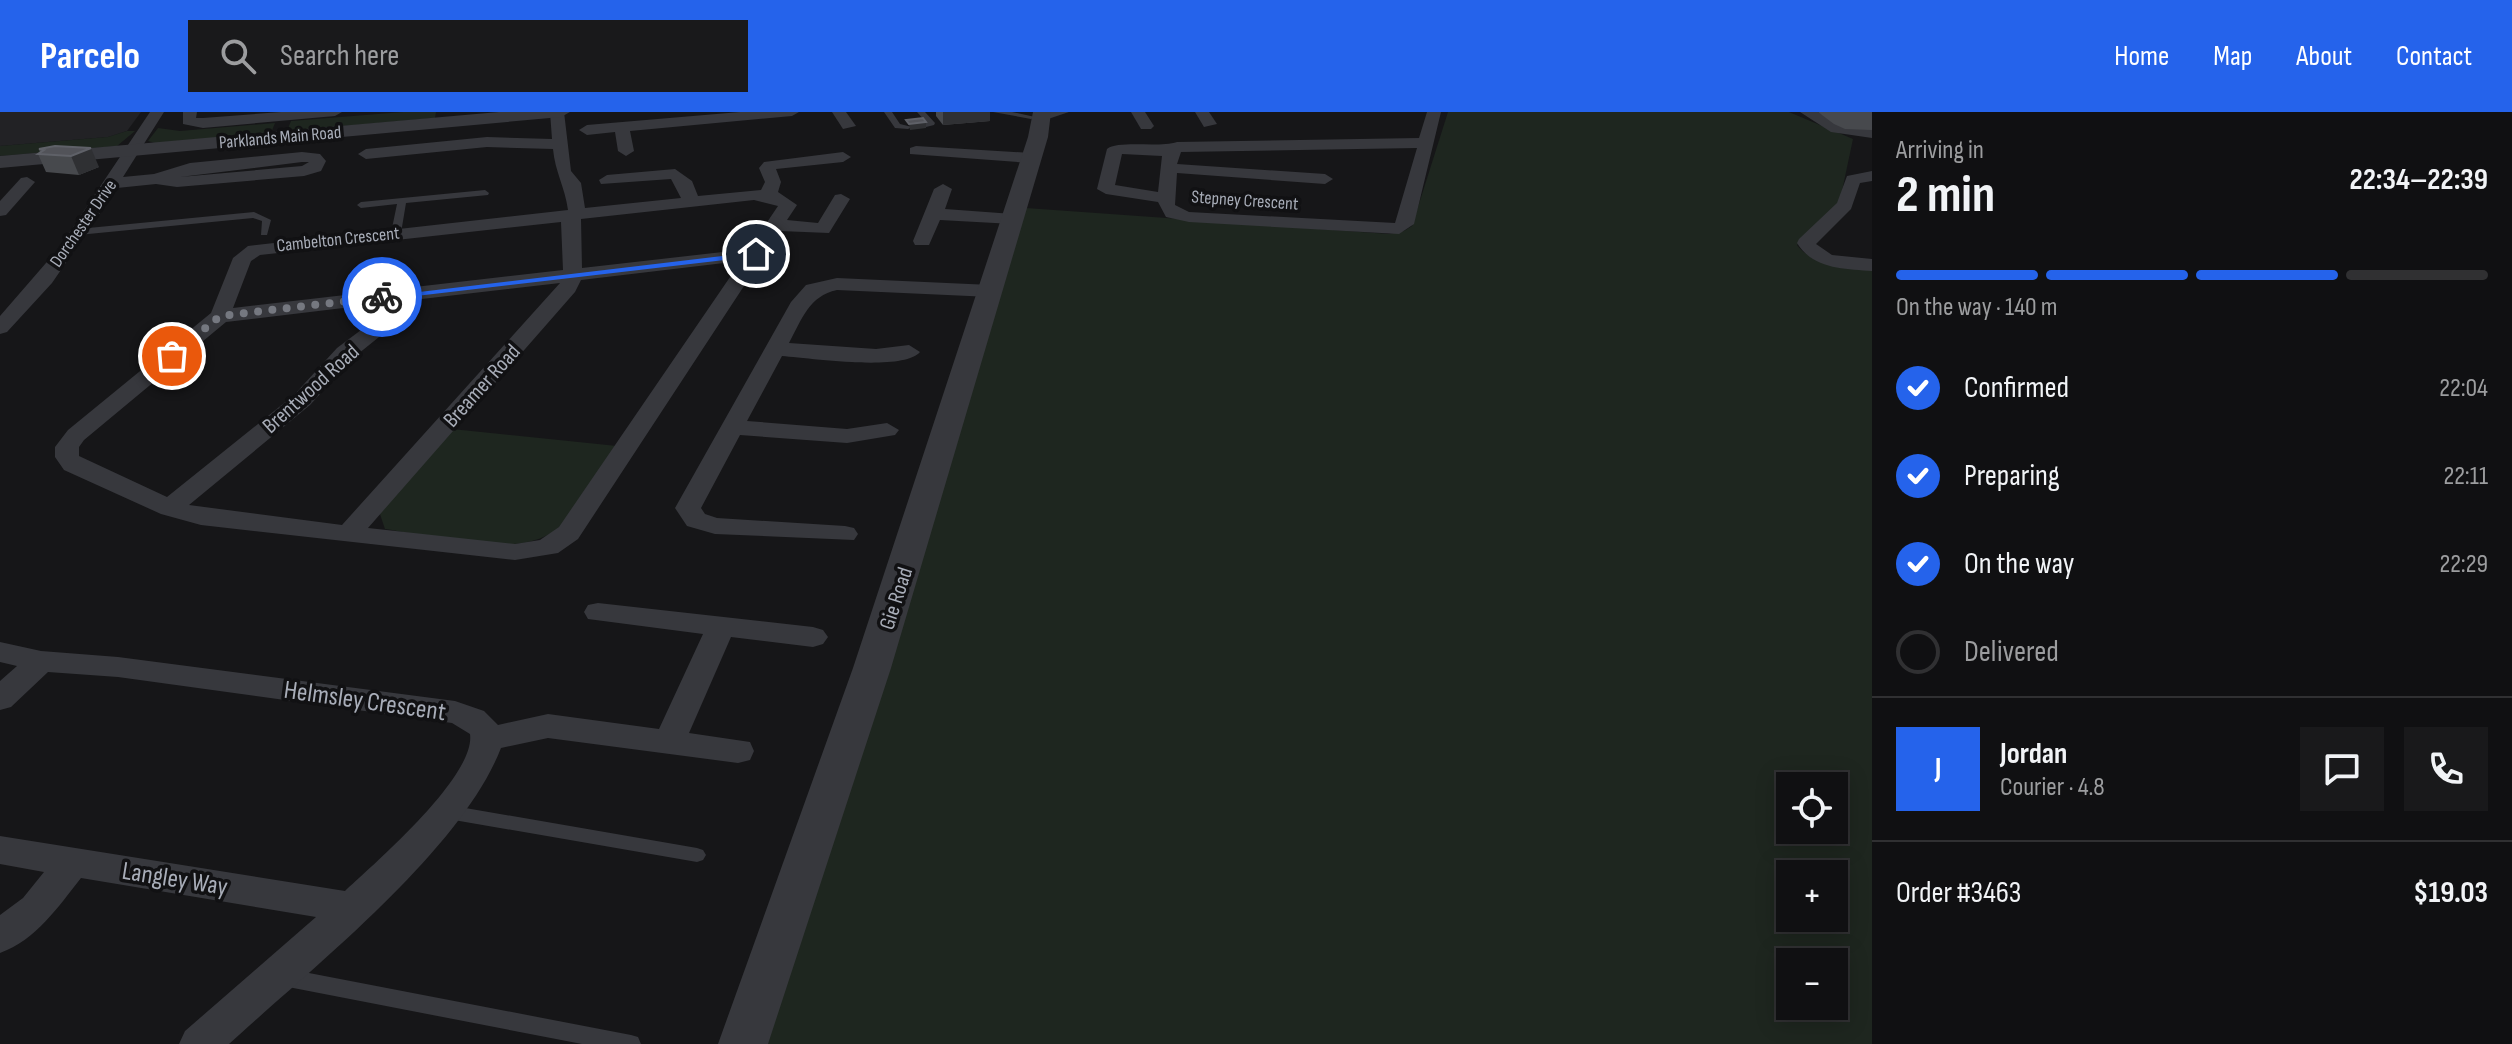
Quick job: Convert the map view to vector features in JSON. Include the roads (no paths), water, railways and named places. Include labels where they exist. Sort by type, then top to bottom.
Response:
[{"type":"street","name":"Dorchester Drive","points":[[0,328],[25,303],[78,232],[157,112]]},
{"type":"street","points":[[190,112],[186,120],[198,123],[335,112]]},
{"type":"street","name":"Parklands Main Road","points":[[0,162],[277,138],[442,117],[558,112]]},
{"type":"street","points":[[558,112],[563,172],[557,181],[569,216],[573,275]]},
{"type":"street","points":[[587,130],[792,112]]},
{"type":"street","points":[[1036,114],[1062,112]]},
{"type":"street","points":[[1170,160],[1189,146],[1424,143],[1434,112]]},
{"type":"street","points":[[1807,112],[1836,129],[1872,133]]},
{"type":"street","name":"Gie Road","points":[[743,1044],[872,668],[990,294],[1033,153],[1036,114]]},
{"type":"street","points":[[277,138],[286,116]]},
{"type":"street","points":[[756,116],[765,128],[764,132]]},
{"type":"street","points":[[708,120],[715,136]]},
{"type":"street","points":[[622,127],[626,151]]},
{"type":"street","points":[[366,154],[487,142],[560,144]]},
{"type":"street","points":[[485,163],[487,142]]},
{"type":"street","name":"Stepney Crescent","points":[[1170,160],[1167,208],[1182,216],[1394,230],[1405,224],[1424,143]]},
{"type":"street","points":[[417,170],[421,149]]},
{"type":"street","points":[[1167,198],[1106,189],[1115,149],[1170,160],[1325,179]]},
{"type":"street","points":[[916,151],[1003,157],[1033,153]]},
{"type":"street","points":[[112,183],[156,179],[190,168],[302,157],[314,157],[318,161],[315,167],[304,171],[177,182],[156,179]]},
{"type":"street","points":[[841,199],[818,237],[776,225],[788,205],[784,200],[768,195],[773,182],[767,168],[770,165],[843,157]]},
{"type":"street","points":[[607,180],[679,175],[691,202]]},
{"type":"street","points":[[1872,176],[1853,180],[1845,205],[1806,243],[1811,252],[1824,258],[1872,265]]},
{"type":"street","points":[[0,211],[27,182]]},
{"type":"street","points":[[922,241],[943,189]]},
{"type":"street","name":"Cambelton Crescent","points":[[768,195],[271,246],[251,252],[243,258],[220,316],[76,435],[66,453],[73,465],[170,508],[201,517],[515,552],[538,550],[564,538],[776,225]]},
{"type":"street","points":[[934,214],[1013,219]]},
{"type":"street","points":[[220,316],[756,254]]},
{"type":"street","name":"Breamer Road","points":[[349,533],[568,288],[573,275]]},
{"type":"street","points":[[845,534],[715,526],[689,514],[692,497],[806,295],[822,286],[939,289],[990,294]]},
{"type":"street","name":"Brentwood Road","points":[[170,508],[302,400],[345,353],[375,333],[403,308],[403,295]]},
{"type":"street","points":[[775,349],[876,356],[909,352]]},
{"type":"street","points":[[732,427],[847,436],[887,430]]},
{"type":"street","points":[[598,612],[813,637]]},
{"type":"street","points":[[670,739],[721,626]]},
{"type":"street","name":"Helmsley Crescent","points":[[0,652],[41,661],[118,667],[455,712],[475,719],[488,740]]},
{"type":"street","points":[[0,699],[41,661]]},
{"type":"street","points":[[200,1044],[448,812],[484,756],[488,740],[518,730],[548,726],[670,739],[738,751]]},
{"type":"street","name":"Langley Way","points":[[0,850],[349,907]]},
{"type":"street","points":[[0,937],[36,909],[72,862]]},
{"type":"lane","points":[[889,113],[902,112]]},
{"type":"lane","points":[[921,112],[931,123],[925,126]]},
{"type":"lane","points":[[997,112],[1036,114]]},
{"type":"lane","points":[[889,113],[898,126],[908,127]]},
{"type":"lane","points":[[361,205],[485,193]]},
{"type":"lane","points":[[396,233],[402,201]]},
{"type":"lane","points":[[78,232],[254,215],[267,220],[264,233]]},
{"type":"lane","points":[[448,812],[697,855]]},
{"type":"lane","points":[[274,975],[631,1044]]}]
